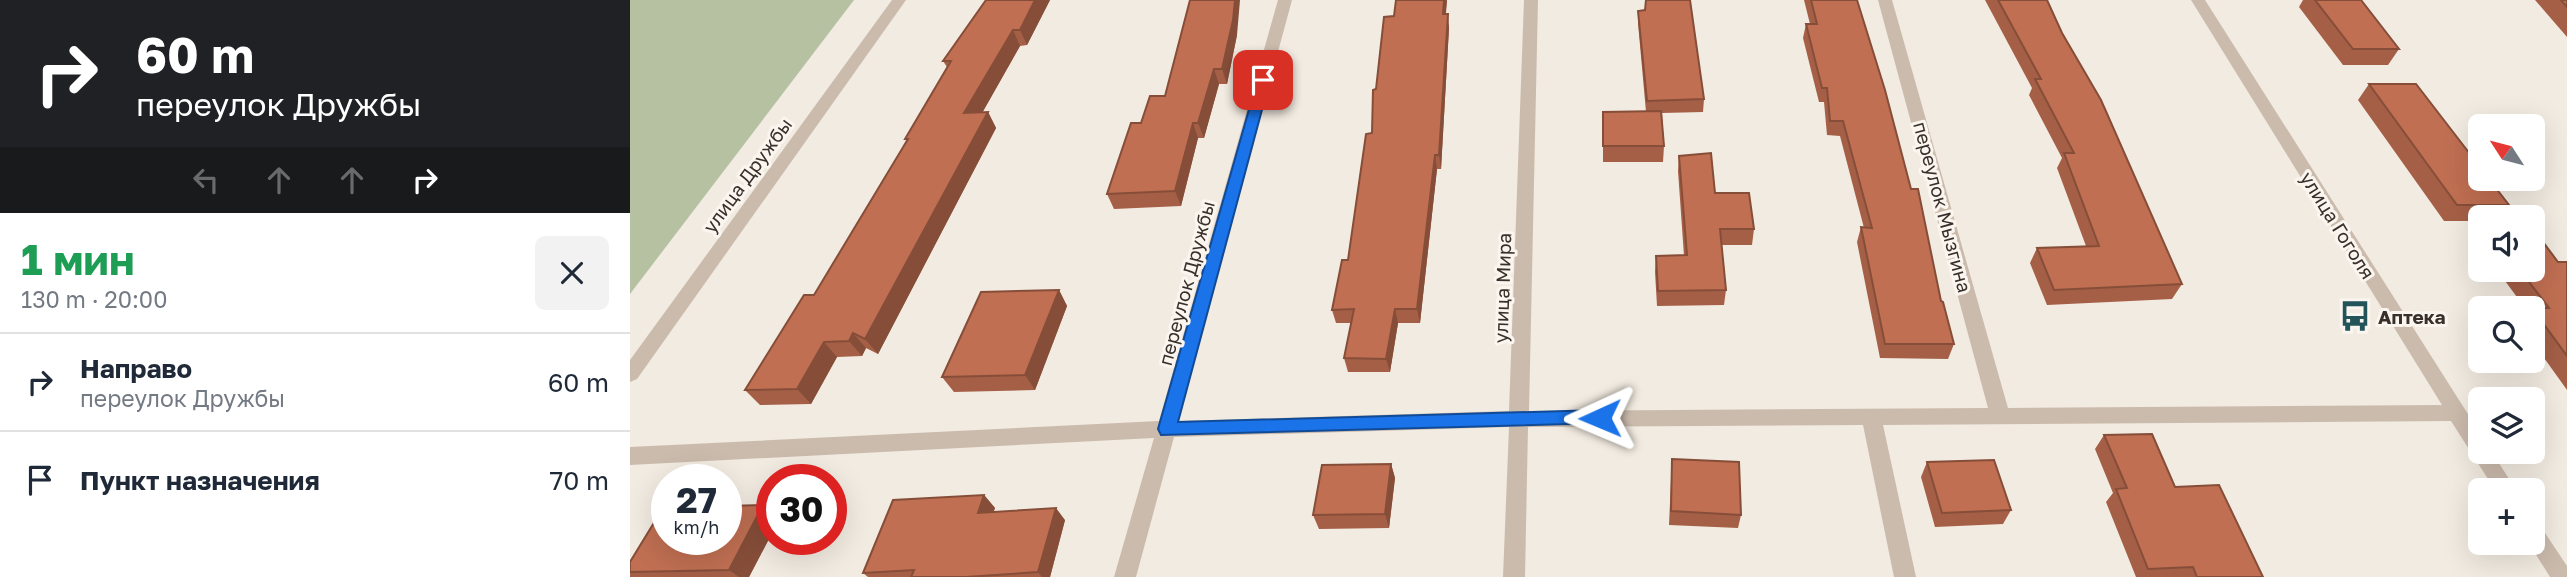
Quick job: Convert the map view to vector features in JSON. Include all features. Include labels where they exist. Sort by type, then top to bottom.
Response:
[{"type":"street","name":"улица Дружбы","points":[[630,374],[899,0]]},
{"type":"street","name":"переулок Дружбы","points":[[1125,577],[1285,0]]},
{"type":"street","name":"улица Мира","points":[[1514,577],[1531,0]]},
{"type":"street","name":"переулок Мызгина","points":[[1885,0],[2000,415]]},
{"type":"street","name":"улица Гоголя","points":[[2198,0],[2468,432]]},
{"type":"street","points":[[630,456],[1167,429],[1519,419],[2456,413]]},
{"type":"street","points":[[1871,415],[1905,577]]},
{"type":"street","points":[[2545,551],[2562,577]]},
{"type":"green space","points":[[630,0],[854,0],[630,294]]},
{"type":"building","points":[[986,0],[1035,0],[1020,30],[1013,30],[964,113],[988,112],[865,339],[853,333],[849,341],[824,342],[797,389],[745,390],[804,295],[814,295],[908,139],[905,139],[951,61],[943,61]]},
{"type":"building","points":[[1190,0],[1235,0],[1222,69],[1214,69],[1198,123],[1193,123],[1175,191],[1107,194],[1131,123],[1141,123],[1150,96],[1165,96]]},
{"type":"building","points":[[1396,0],[1444,0],[1443,14],[1448,14],[1439,155],[1435,155],[1417,309],[1395,309],[1386,359],[1344,358],[1354,309],[1332,310],[1342,260],[1348,260],[1366,134],[1372,133],[1373,90],[1376,89],[1384,17],[1394,16]]},
{"type":"building","points":[[1646,0],[1690,0],[1704,99],[1647,101],[1638,11],[1645,10]]},
{"type":"building","points":[[1811,0],[1857,0],[1885,90],[1911,189],[1918,189],[1941,301],[1954,344],[1885,344],[1861,227],[1872,228],[1843,121],[1830,121],[1827,88],[1822,88],[1806,24],[1817,24]]},
{"type":"building","points":[[1998,0],[2047,0],[2062,33],[2101,100],[2182,284],[2054,290],[2037,248],[2099,246],[2064,153],[2074,153],[2035,79],[2041,79]]},
{"type":"building","points":[[2315,0],[2361,0],[2399,49],[2353,49]]},
{"type":"building","points":[[2369,84],[2416,84],[2468,151],[2468,191],[2498,191],[2509,205],[2457,205]]},
{"type":"building","points":[[1661,111],[1664,146],[1603,146],[1603,112]]},
{"type":"building","points":[[1711,153],[1715,193],[1749,193],[1754,229],[1720,229],[1726,290],[1658,291],[1656,256],[1687,255],[1679,156]]},
{"type":"building","points":[[2545,245],[2558,262],[2567,262],[2567,356],[2545,326],[2545,308],[2549,308],[2545,303],[2545,296],[2540,296],[2529,282],[2545,282]]},
{"type":"building","points":[[1059,290],[1025,375],[942,377],[981,292]]},
{"type":"building","points":[[2152,434],[2175,487],[2219,485],[2263,577],[2197,577],[2193,567],[2148,569],[2116,489],[2127,488],[2104,435]]},
{"type":"building","points":[[1672,459],[1739,462],[1741,515],[1671,511]]},
{"type":"building","points":[[1994,460],[2011,510],[1942,513],[1927,462]]},
{"type":"building","points":[[1391,464],[1385,514],[1313,515],[1322,465]]},
{"type":"building","points":[[984,495],[978,513],[1056,508],[1038,572],[966,577],[911,577],[914,570],[863,573],[893,500]]},
{"type":"building","points":[[756,505],[756,518],[742,545],[742,506]]},
{"type":"building","points":[[651,528],[651,555],[737,555],[729,570],[630,572],[630,562]]},
{"type":"place","name":"Аптека","points":[[2355,316]]},
{"type":"route","points":[[1263,80],[1167,429],[1600,418]]}]
